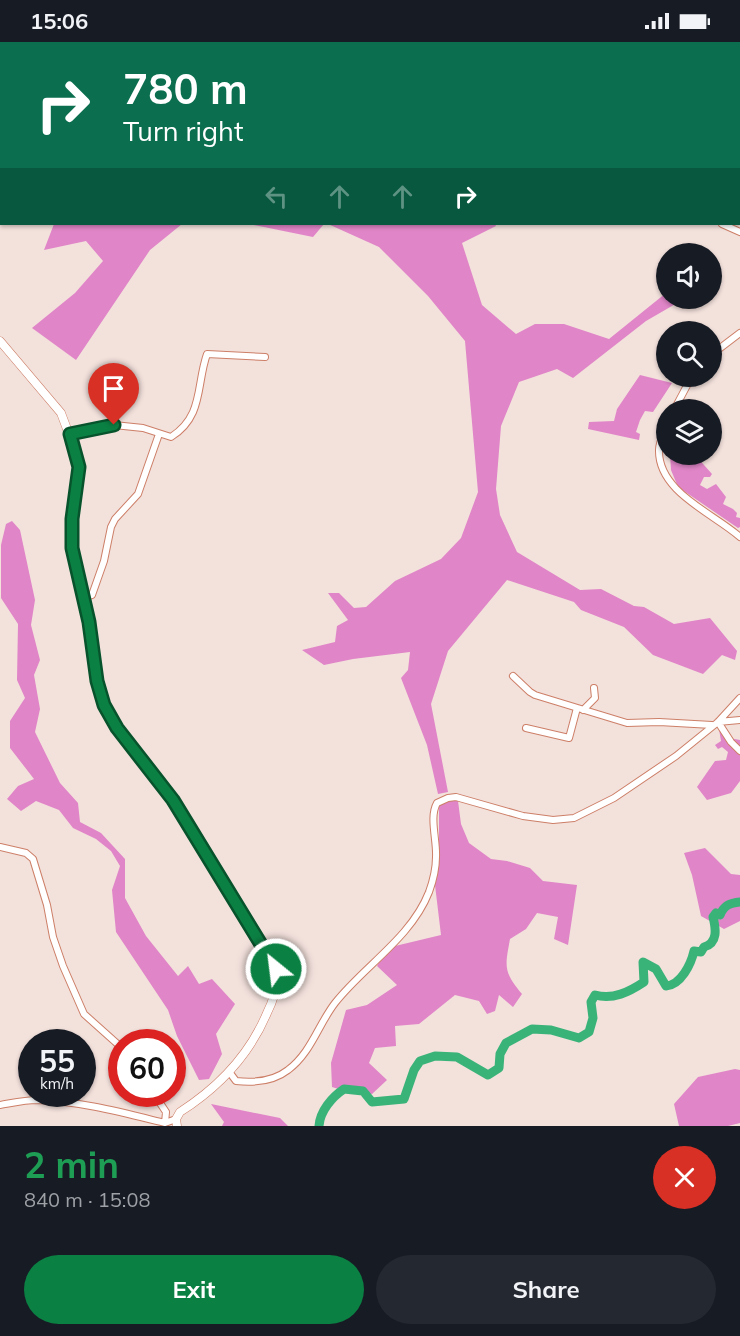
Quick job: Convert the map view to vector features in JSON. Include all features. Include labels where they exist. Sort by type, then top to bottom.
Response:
[{"type":"main road","points":[[0,341],[61,413],[70,434],[79,467],[71,542],[93,644],[97,681],[107,713],[173,800],[276,969],[278,977],[268,1013],[251,1047],[230,1073],[180,1112],[176,1122]]},
{"type":"street","points":[[724,225],[740,232]]},
{"type":"street","points":[[722,347],[740,333]]},
{"type":"street","points":[[70,434],[114,425],[143,428],[171,437],[190,420],[196,405],[207,354],[265,357]]},
{"type":"street","points":[[84,597],[92,595],[104,561],[111,527],[115,519],[138,494],[159,434]]},
{"type":"street","points":[[661,465],[669,482],[680,493],[740,537]]},
{"type":"street","points":[[513,676],[530,692],[627,723],[715,723],[740,720]]},
{"type":"street","points":[[526,728],[569,738],[580,709],[595,698],[594,688]]},
{"type":"street","points":[[230,1073],[236,1081],[244,1082],[270,1080],[288,1070],[306,1052],[336,1002],[391,946],[411,922],[428,895],[434,872],[436,858],[434,813],[437,802],[448,798],[464,798],[523,816],[553,820],[573,818],[632,787],[676,756],[740,698]]},
{"type":"street","points":[[715,723],[740,751]]},
{"type":"street","points":[[0,847],[26,853],[33,859],[63,966],[84,1014],[108,1035]]},
{"type":"street","points":[[0,1105],[35,1100],[63,1102],[165,1123],[176,1122]]},
{"type":"street","points":[[163,1107],[166,1112],[165,1123]]},
{"type":"shaded area","points":[[54,225],[181,225],[150,250],[76,360],[32,328],[75,293],[103,261],[86,241],[44,250]]},
{"type":"shaded area","points":[[254,225],[323,225],[313,237]]},
{"type":"shaded area","points":[[330,225],[496,225],[462,243],[482,305],[516,334],[535,324],[564,324],[609,339],[656,301],[656,309],[667,309],[646,321],[573,378],[557,369],[519,382],[501,426],[496,489],[500,515],[517,552],[580,590],[601,589],[634,606],[644,607],[674,624],[710,618],[737,651],[735,660],[722,655],[703,674],[653,655],[624,627],[581,610],[574,602],[507,580],[448,651],[431,704],[448,792],[438,794],[427,745],[401,678],[408,670],[410,652],[324,665],[302,650],[335,642],[337,626],[348,620],[328,593],[339,593],[354,608],[366,607],[395,581],[441,559],[461,538],[478,492],[465,341],[428,296],[379,247]]},
{"type":"shaded area","points":[[640,375],[656,379],[656,387],[669,387],[662,399],[656,399],[656,407],[653,412],[645,411],[636,432],[640,434],[639,440],[588,429],[589,422],[614,421],[617,409]]},
{"type":"shaded area","points":[[671,465],[704,465],[712,474],[710,477],[704,477],[700,485],[707,489],[716,484],[726,497],[723,504],[733,509],[737,513],[736,517],[740,518],[740,527],[738,528],[678,487]]},
{"type":"shaded area","points":[[12,521],[20,530],[35,600],[31,625],[40,660],[34,675],[40,709],[35,732],[60,783],[78,803],[80,822],[101,833],[125,859],[125,898],[146,936],[178,976],[188,966],[199,984],[212,979],[235,1004],[216,1034],[222,1054],[209,1079],[199,1080],[186,1054],[186,1029],[175,1029],[168,1010],[116,932],[112,890],[120,866],[111,851],[96,839],[73,828],[59,810],[36,801],[21,811],[7,799],[18,786],[34,779],[10,748],[10,721],[25,698],[17,680],[18,624],[1,598],[1,545],[6,524]]},
{"type":"shaded area","points":[[719,729],[729,738],[740,740],[740,781],[731,793],[707,800],[697,787],[715,761],[726,760],[728,752],[722,747],[718,749],[715,745],[721,741]]},
{"type":"shaded area","points":[[447,801],[458,801],[461,824],[469,843],[491,859],[530,868],[543,881],[577,885],[568,945],[554,939],[558,917],[537,913],[526,929],[510,939],[507,968],[511,980],[522,994],[513,1007],[499,995],[495,1011],[487,1014],[479,1001],[455,995],[419,1024],[395,1026],[396,1046],[375,1048],[369,1063],[387,1080],[372,1094],[352,1093],[332,1087],[331,1063],[346,1010],[367,1005],[397,985],[377,966],[386,951],[391,947],[441,935],[435,885],[439,857],[439,805]]},
{"type":"shaded area","points":[[705,848],[731,874],[740,875],[740,921],[724,929],[701,916],[692,875],[684,853]]},
{"type":"shaded area","points":[[735,1069],[740,1070],[740,1123],[728,1126],[679,1126],[674,1104],[698,1077]]},
{"type":"shaded area","points":[[211,1104],[280,1118],[288,1126],[222,1126],[224,1122]]},
{"type":"waterway","points":[[319,1126],[327,1105],[344,1089],[363,1091],[372,1102],[404,1099],[414,1070],[420,1061],[435,1056],[457,1057],[488,1075],[499,1068],[500,1054],[506,1043],[532,1029],[551,1030],[579,1038],[589,1032],[593,1018],[591,1002],[595,995],[621,994],[644,982],[643,962],[656,969],[666,986],[676,982],[688,968],[694,951],[701,952],[714,939],[713,917],[716,913],[720,915],[728,905],[740,902]]},
{"type":"route","points":[[114,425],[80,430],[70,434],[79,461],[71,529],[72,548],[89,622],[100,695],[107,713],[117,728],[173,800],[271,957],[276,969]]}]
